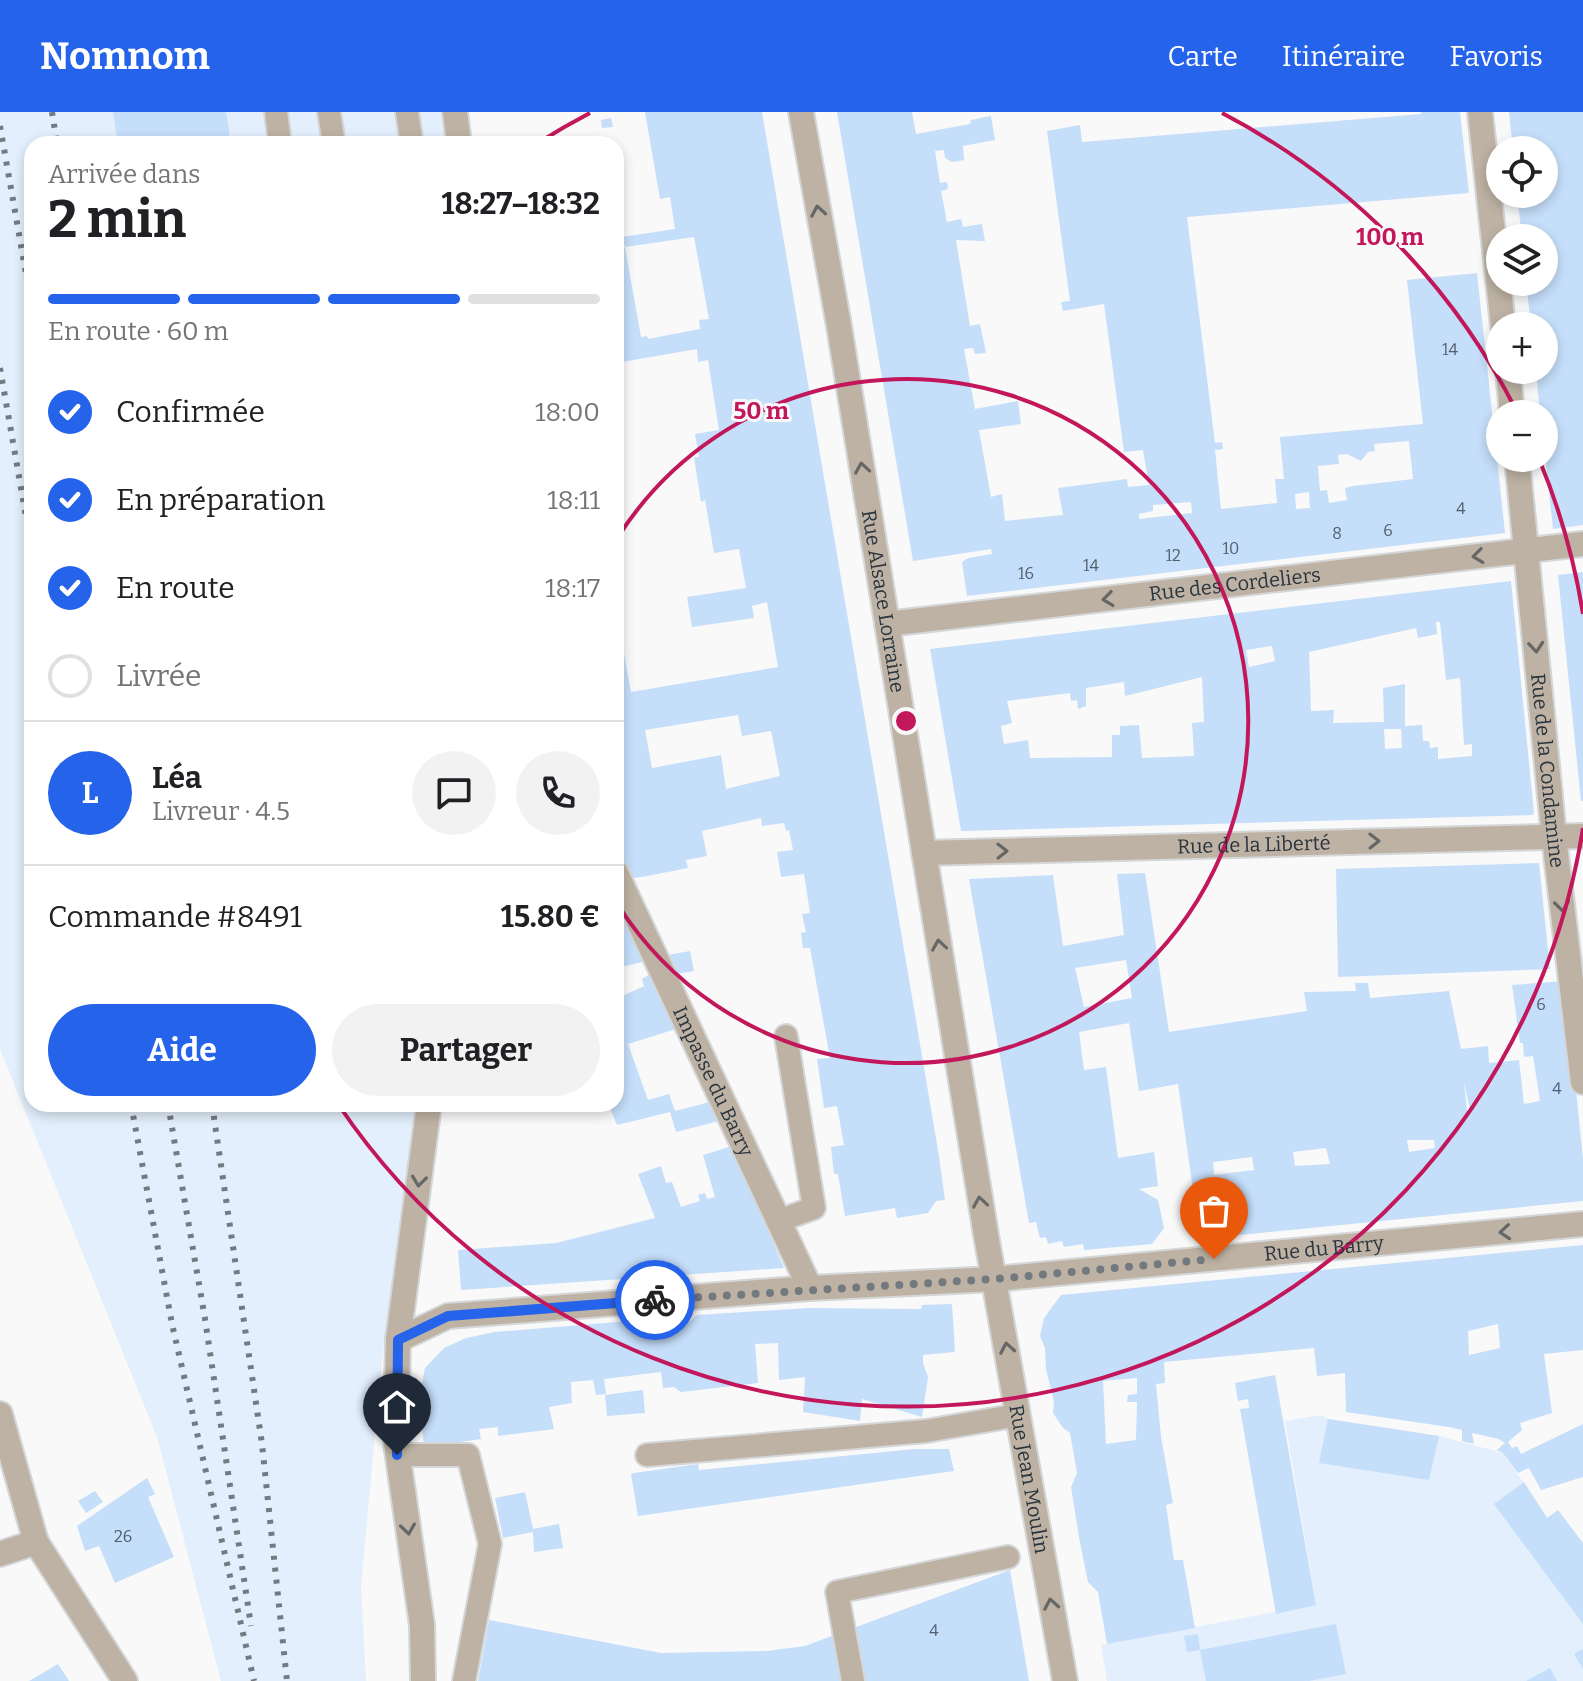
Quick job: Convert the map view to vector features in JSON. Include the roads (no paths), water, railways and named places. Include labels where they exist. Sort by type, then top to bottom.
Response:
[{"type":"street","points":[[455,112],[458,136]]},
{"type":"street","name":"Rue Alsace Lorraine","points":[[801,112],[995,1279]]},
{"type":"street","points":[[1480,112],[1501,312]]},
{"type":"street","name":"Rue de la Condamine","points":[[1519,472],[1554,837],[1583,1082]]},
{"type":"street","name":"Rue des Cordeliers","points":[[887,624],[1583,544]]},
{"type":"street","name":"Rue de la Liberté","points":[[924,853],[1583,836]]},
{"type":"street","name":"Impasse du Barry","points":[[624,890],[810,1288]]},
{"type":"street","points":[[423,1681],[422,1625],[397,1455],[398,1340],[428,1112]]},
{"type":"street","name":"Rue du Barry","points":[[398,1340],[448,1316],[810,1288],[995,1279],[1583,1224]]},
{"type":"street","name":"Rue Jean Moulin","points":[[995,1279],[1065,1681]]},
{"type":"street","points":[[0,1414],[36,1542],[125,1681]]},
{"type":"street","points":[[0,1554],[36,1542]]},
{"type":"lane","points":[[276,112],[279,136]]},
{"type":"lane","points":[[329,112],[333,136]]},
{"type":"lane","points":[[407,112],[411,136]]},
{"type":"lane","points":[[778,1221],[814,1208],[786,1036]]},
{"type":"lane","points":[[647,1455],[926,1431],[1018,1415]]},
{"type":"lane","points":[[397,1455],[468,1455],[490,1544],[464,1681]]},
{"type":"lane","points":[[853,1681],[837,1592],[1008,1557]]},
{"type":"railway","points":[[52,112],[56,136]]},
{"type":"railway","points":[[0,126],[24,262]]},
{"type":"railway","points":[[0,368],[24,505]]},
{"type":"railway","points":[[132,1112],[172,1324],[254,1681]]},
{"type":"railway","points":[[169,1112],[205,1319],[251,1626]]},
{"type":"railway","points":[[213,1112],[262,1444],[287,1681]]}]
